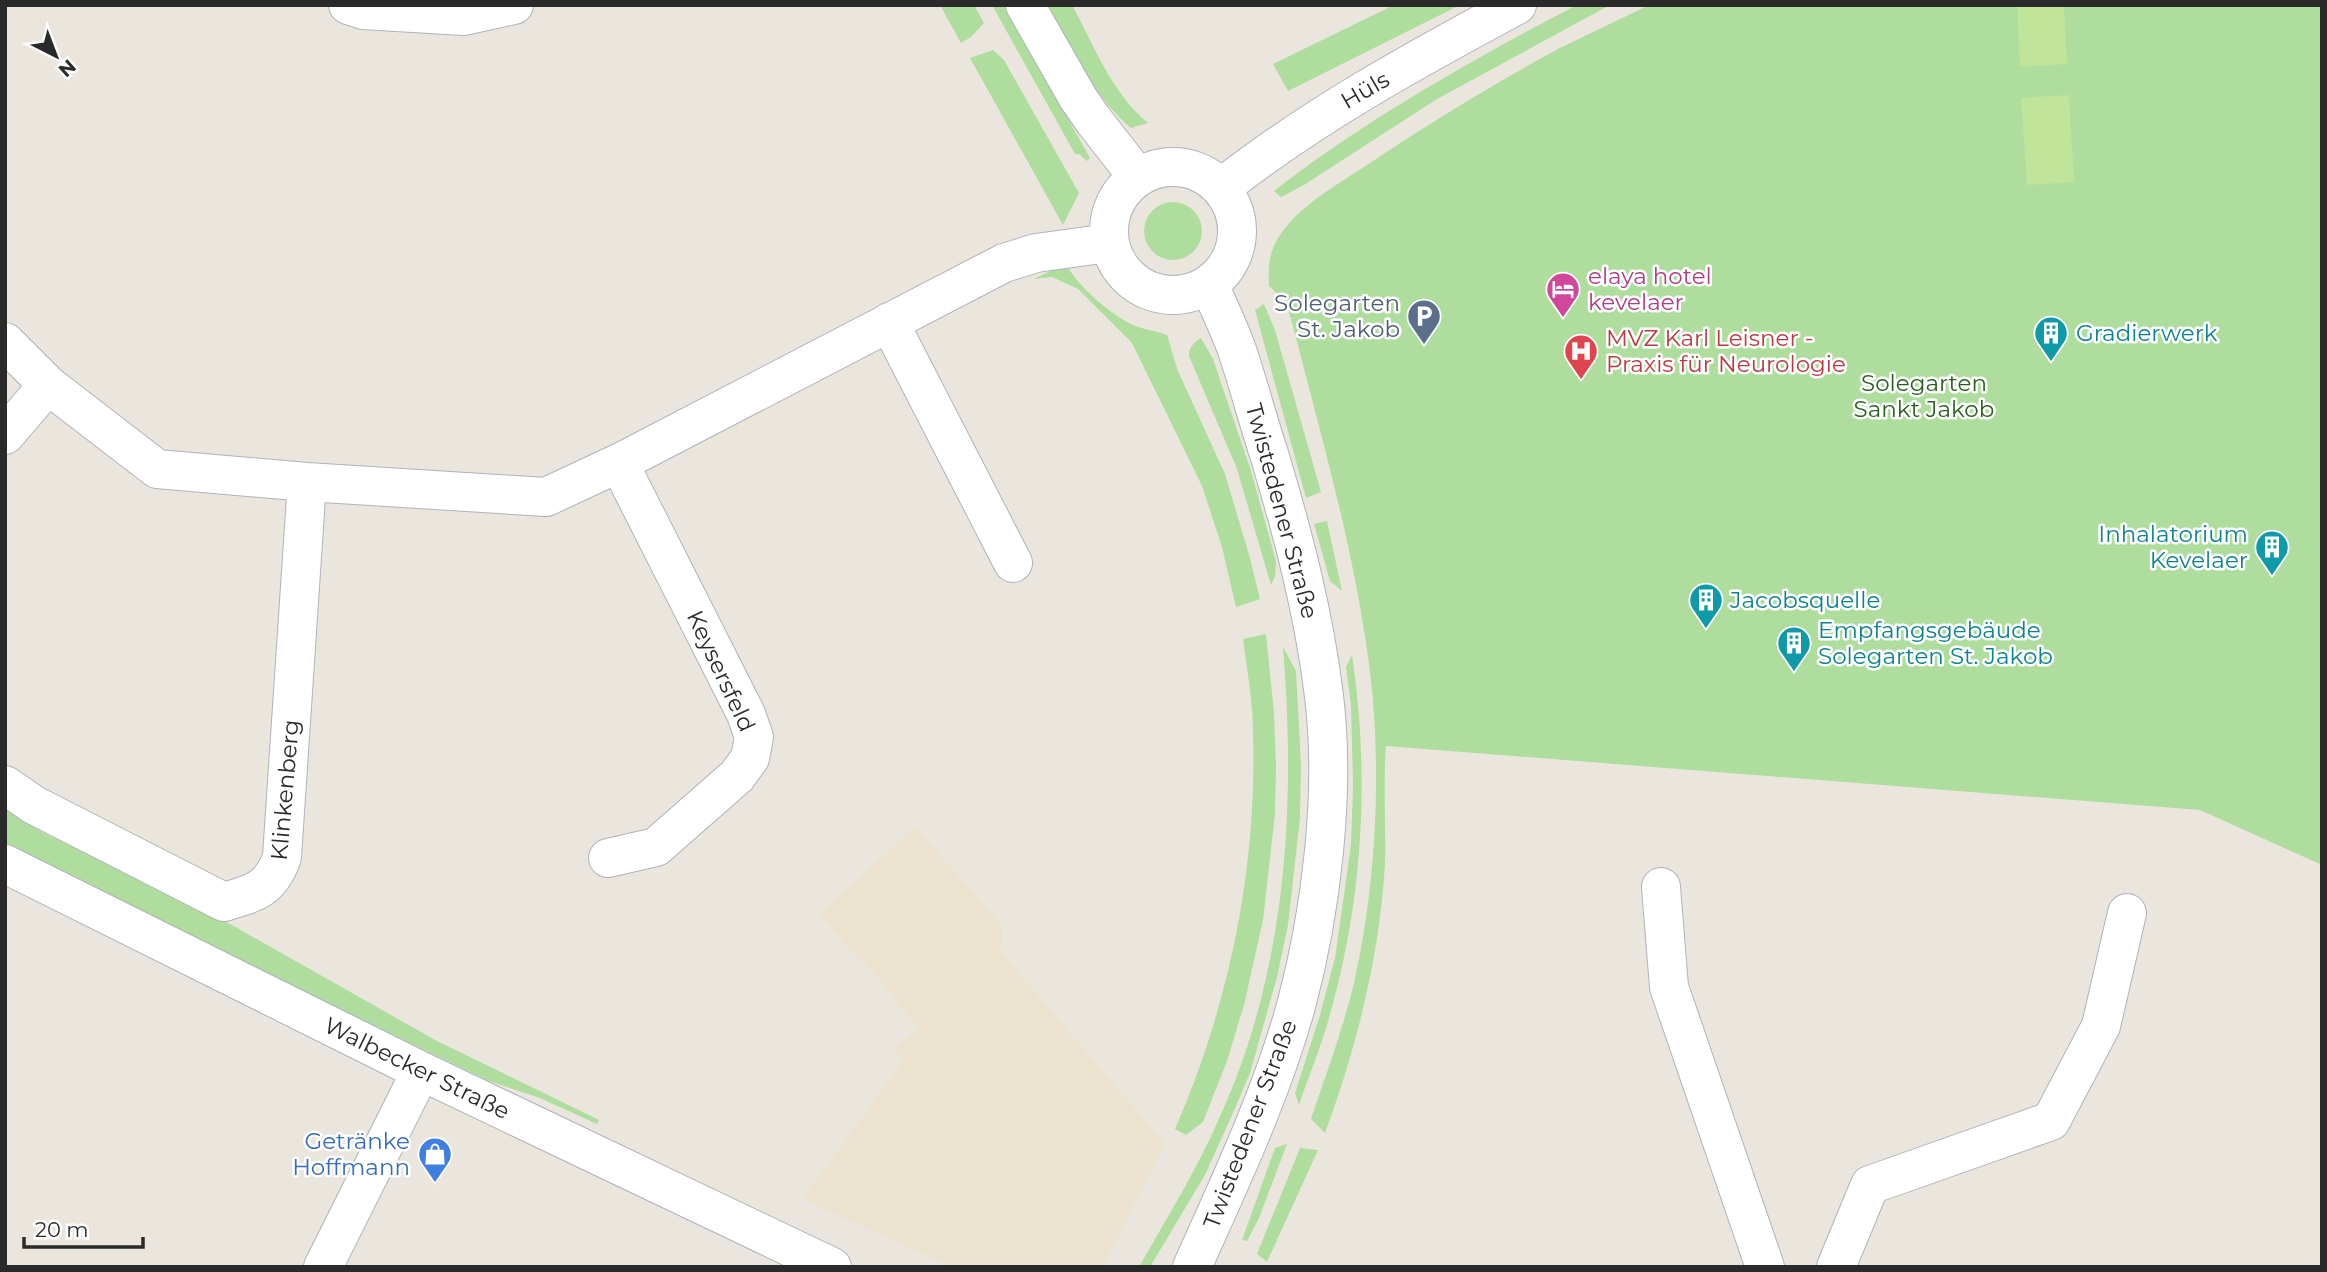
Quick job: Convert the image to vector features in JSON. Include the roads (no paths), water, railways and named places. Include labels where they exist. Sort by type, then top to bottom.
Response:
[{"type":"street","points":[[348,5],[363,10],[464,16],[514,5]]},
{"type":"street","points":[[1025,5],[1078,98],[1138,176]]},
{"type":"street","name":"Hüls","points":[[1222,188],[1302,128],[1517,5]]},
{"type":"street","points":[[1172,166],[1191,168],[1222,188],[1233,206],[1237,228],[1235,250],[1225,269],[1209,285],[1189,294],[1167,295],[1146,290],[1128,278],[1115,261],[1109,243],[1108,222],[1113,204],[1123,188],[1154,168],[1172,166]]},
{"type":"street","points":[[5,342],[48,385],[157,469],[307,482],[546,497],[619,463],[1004,263],[1036,253],[1109,243]]},
{"type":"street","name":"Twistedener Straße","points":[[1192,1267],[1264,1100],[1296,1006],[1310,948],[1320,880],[1327,769],[1323,687],[1308,594],[1237,351],[1209,285]]},
{"type":"street","points":[[889,322],[1013,563]]},
{"type":"street","points":[[5,435],[48,385]]},
{"type":"street","name":"Keysersfeld","points":[[608,858],[656,847],[737,776],[750,758],[754,737],[746,714],[619,463]]},
{"type":"street","name":"Klinkenberg","points":[[5,785],[34,805],[224,902],[256,893],[276,876],[282,857],[307,482]]},
{"type":"street","name":"Walbecker Straße","points":[[5,864],[421,1072],[832,1267]]},
{"type":"street","points":[[1661,887],[1669,987],[1765,1267]]},
{"type":"street","points":[[1836,1267],[1870,1185],[2051,1121],[2101,1026],[2127,913]]},
{"type":"street","points":[[323,1267],[421,1072]]},
{"type":"place","name":"elaya hotel kevelaer","points":[[1563,319]]},
{"type":"place","name":"Solegarten St. Jakob","points":[[1424,346]]},
{"type":"place","name":"Gradierwerk","points":[[2051,363]]},
{"type":"place","name":"MVZ Karl Leisner - Praxis für Neurologie","points":[[1581,381]]},
{"type":"place","name":"Inhalatorium Kevelaer","points":[[2272,577]]},
{"type":"place","name":"Jacobsquelle","points":[[1706,630]]},
{"type":"place","name":"Empfangsgebäude Solegarten St. Jakob","points":[[1794,673]]},
{"type":"place","name":"Getränke Hoffmann","points":[[435,1184]]},
{"type":"park label","name":"Solegarten Sankt Jakob","points":[[1924,396]]}]
